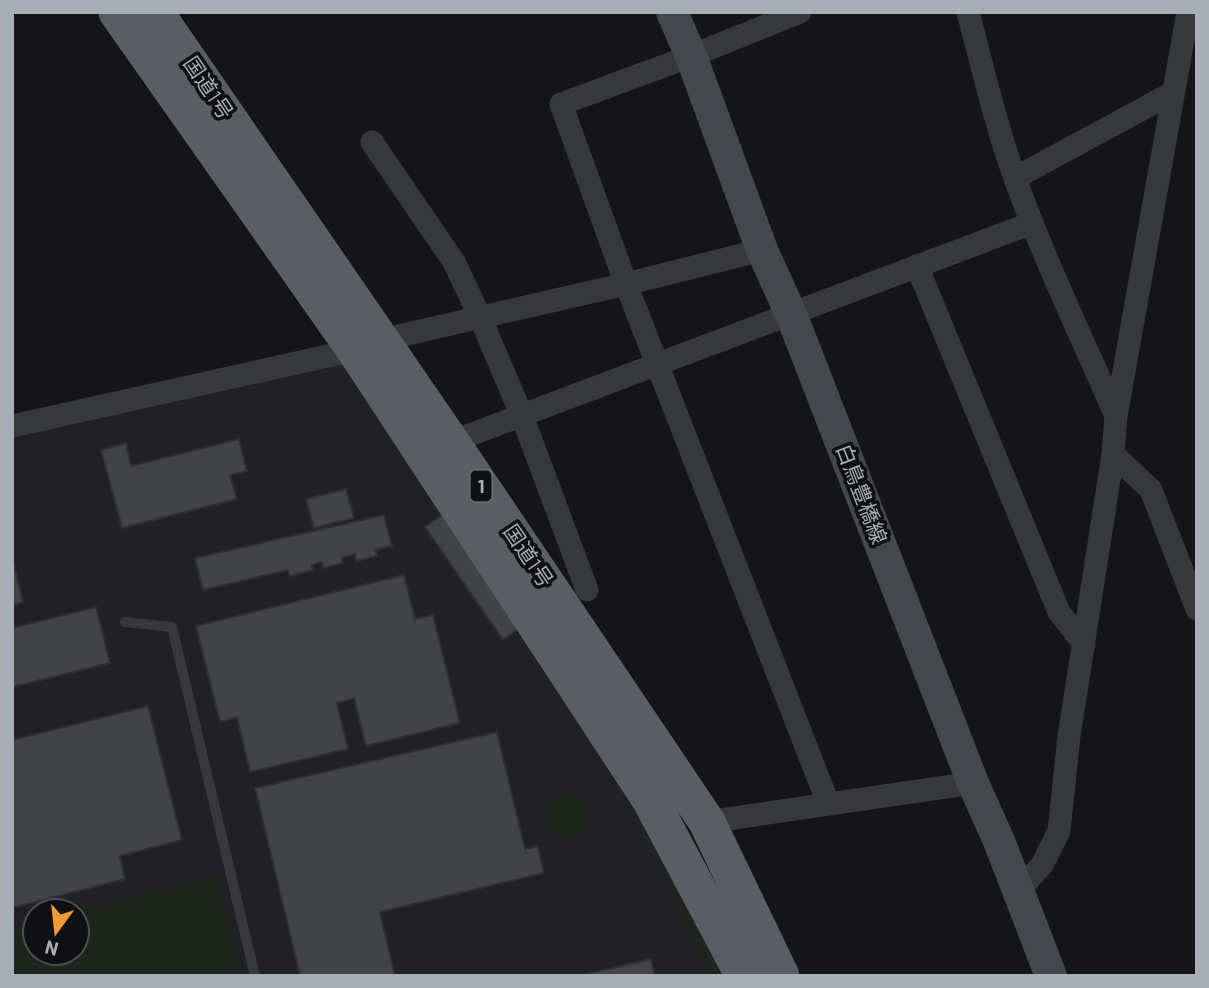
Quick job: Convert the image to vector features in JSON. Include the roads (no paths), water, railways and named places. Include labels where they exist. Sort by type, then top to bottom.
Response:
[{"type":"highway","name":"国道1号","points":[[117,12],[368,345],[452,442],[707,822],[781,976]]},
{"type":"highway","name":"国道1号","points":[[155,12],[368,345],[650,799],[744,976]]},
{"type":"main road","name":"白鳥豊橋線","points":[[672,12],[691,56],[762,250],[791,314],[1051,976]]},
{"type":"street","points":[[800,12],[562,104],[626,284],[828,803]]},
{"type":"street","points":[[968,12],[992,106],[1015,178],[1116,416]]},
{"type":"street","points":[[1017,892],[1042,865],[1059,831],[1069,736],[1113,454],[1116,416],[1172,93],[1189,59],[1188,12]]},
{"type":"street","points":[[1015,178],[1172,93]]},
{"type":"street","points":[[372,142],[454,261],[522,416],[587,590]]},
{"type":"street","points":[[452,442],[1032,223]]},
{"type":"street","points":[[12,426],[368,345],[762,250]]},
{"type":"street","points":[[917,267],[1059,612],[1084,644]]},
{"type":"street","points":[[1113,454],[1152,490],[1197,609]]},
{"type":"street","points":[[707,822],[973,783]]},
{"type":"lane","points":[[125,622],[172,628],[255,976]]}]
